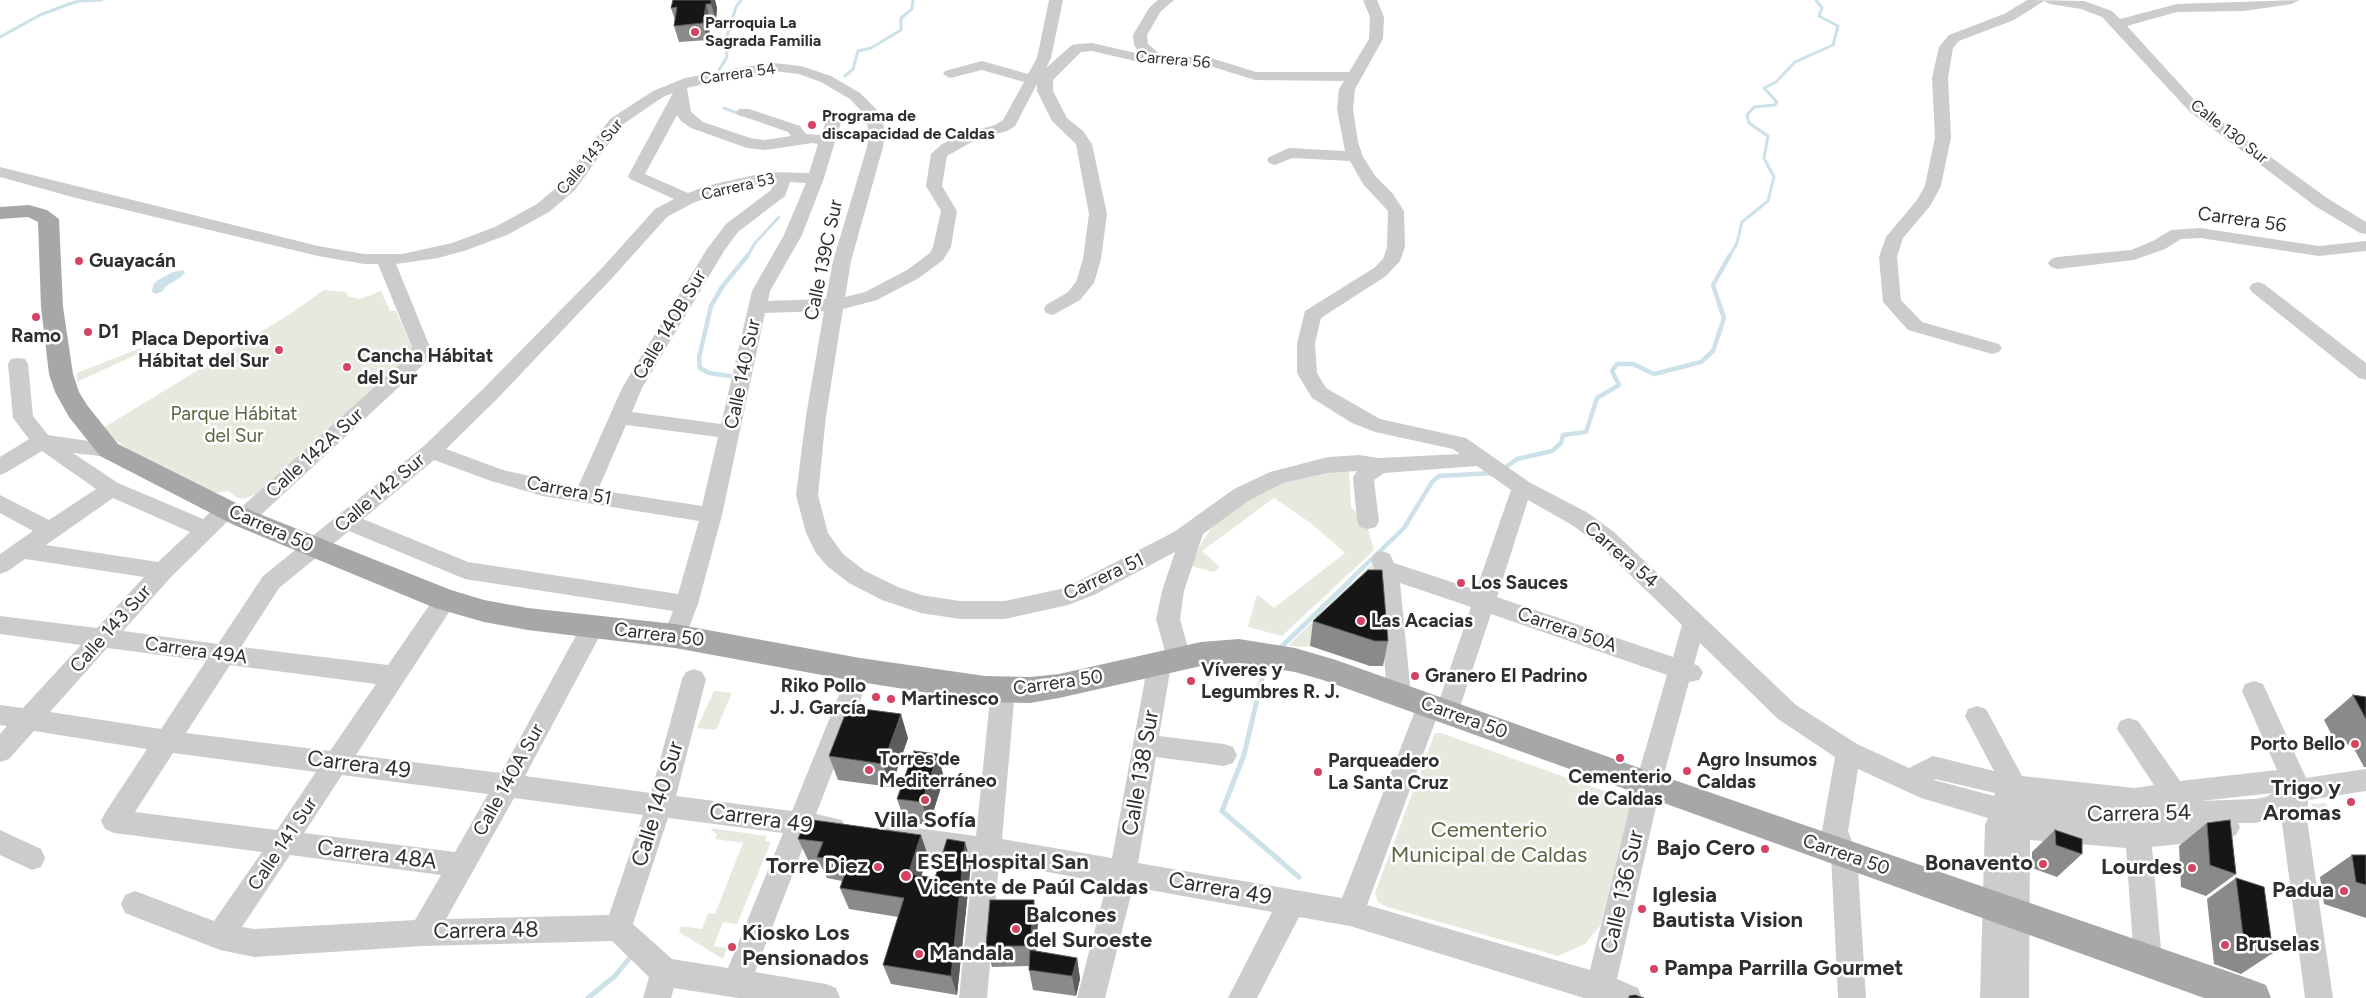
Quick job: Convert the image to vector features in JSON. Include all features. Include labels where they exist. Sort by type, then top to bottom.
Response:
[{"type":"main road","name":"Carrera 50","points":[[0,213],[29,211],[40,214],[48,219],[50,279],[61,374],[67,392],[78,411],[109,450],[234,514],[313,548],[445,600],[484,611],[528,619],[675,636],[860,670],[1003,690],[1030,690],[1059,686],[1169,661],[1239,651],[1295,660],[1326,669],[1648,785],[2253,998]]},
{"type":"street","points":[[758,307],[836,305],[871,296],[891,287],[937,256],[942,247],[950,211],[934,186],[939,154],[948,147],[971,136],[1001,128],[1010,123],[1039,79],[1056,0]]},
{"type":"street","points":[[1154,58],[1154,55],[1146,51],[1141,45],[1140,35],[1156,8],[1166,0]]},
{"type":"street","points":[[1275,160],[1289,154],[1299,153],[1355,157],[1350,142],[1345,109],[1347,89],[1376,39],[1377,17],[1370,0]]},
{"type":"street","points":[[1992,348],[1915,326],[1892,302],[1888,257],[1895,238],[1924,202],[1933,186],[1943,137],[1940,78],[1946,47],[1954,38],[2009,17],[2037,0]]},
{"type":"street","name":"Calle 130 Sur","points":[[2050,0],[2068,1],[2092,7],[2106,14],[2194,108],[2321,202],[2366,229]]},
{"type":"street","points":[[2116,24],[2204,0]]},
{"type":"street","points":[[2177,8],[2244,7],[2292,0]]},
{"type":"street","name":"Carrera 56","points":[[1039,79],[1081,47],[1092,47],[1139,58],[1211,62],[1255,76],[1354,77]]},
{"type":"street","points":[[950,74],[982,65],[1019,77],[1039,79]]},
{"type":"street","name":"Carrera 54","points":[[680,90],[743,71],[786,68],[814,74],[842,87],[873,114]]},
{"type":"street","points":[[1039,79],[1053,112],[1060,121],[1077,134],[1084,144],[1098,214],[1092,259],[1085,283],[1074,296],[1053,309]]},
{"type":"street","points":[[680,90],[683,112],[688,118],[697,125],[739,140],[765,145],[800,138],[814,138],[827,142]]},
{"type":"street","name":"Carrera 53","points":[[680,90],[636,176],[687,199],[768,177],[816,178]]},
{"type":"street","name":"Calle 143 Sur","points":[[0,172],[82,194],[318,251],[364,259],[418,256],[458,248],[501,231],[543,208],[569,186],[616,122],[643,102],[680,90]]},
{"type":"street","points":[[744,112],[794,129],[800,138]]},
{"type":"street","name":"Calle 139C Sur","points":[[816,416],[842,261],[851,225],[876,147],[877,133],[873,114]]},
{"type":"street","name":"Calle 140 Sur","points":[[675,636],[687,604],[711,515],[761,291],[793,235],[816,178],[834,122]]},
{"type":"street","name":"Carrera 54","points":[[1355,157],[1369,180],[1387,198],[1396,211],[1396,247],[1391,261],[1380,272],[1312,315],[1306,343],[1307,373],[1319,392],[1359,418],[1375,425],[1459,443],[1502,472],[1580,519],[1606,538],[1787,712],[1848,752],[1910,782],[2011,819],[2127,817],[2294,819]]},
{"type":"street","name":"Calle 140B Sur","points":[[585,496],[632,388],[716,249],[732,228],[779,192],[784,176]]},
{"type":"street","name":"Calle 142 Sur","points":[[114,821],[271,582],[431,450],[490,394],[608,272],[661,212],[687,199]]},
{"type":"street","name":"Carrera 56","points":[[2057,263],[2134,255],[2159,246],[2177,234],[2200,234],[2319,251],[2366,246]]},
{"type":"street","name":"Calle 142A Sur","points":[[234,514],[418,358],[422,350],[421,346],[385,259]]},
{"type":"street","points":[[2258,288],[2366,373]]},
{"type":"street","name":"Carrera 50","points":[[18,364],[23,418],[42,441],[111,489],[205,530]]},
{"type":"street","name":"Carrera 51","points":[[816,416],[808,495],[817,533],[835,560],[857,577],[890,594],[907,600],[960,610],[1005,610],[1068,596],[1141,561],[1193,531],[1241,495],[1277,477],[1328,465],[1359,463],[1379,466],[1464,461],[1502,472]]},
{"type":"street","points":[[620,417],[731,432]]},
{"type":"street","points":[[0,468],[42,441],[109,450]]},
{"type":"street","name":"Carrera 51","points":[[431,450],[498,476],[585,496],[711,515]]},
{"type":"street","points":[[1368,521],[1363,477],[1379,466]]},
{"type":"street","points":[[1350,913],[1483,606],[1502,472]]},
{"type":"street","points":[[0,565],[111,489]]},
{"type":"street","points":[[0,503],[50,530]]},
{"type":"street","name":"Calle 143 Sur","points":[[0,751],[163,571],[205,530],[234,514]]},
{"type":"street","name":"Carrera 50","points":[[347,521],[465,570],[687,604]]},
{"type":"street","points":[[1169,661],[1168,619],[1172,591],[1193,531]]},
{"type":"street","points":[[22,550],[163,571]]},
{"type":"street","name":"Carrera 50A","points":[[1399,695],[1385,568],[1483,606],[1684,677]]},
{"type":"street","name":"Calle 141 Sur","points":[[220,937],[445,600]]},
{"type":"street","name":"Carrera 49A","points":[[0,625],[393,676]]},
{"type":"street","name":"Calle 140A Sur","points":[[423,933],[508,784],[593,626]]},
{"type":"street","name":"Calle 136 Sur","points":[[1599,992],[1648,785],[1664,770],[1684,677],[1698,627]]},
{"type":"street","name":"Calle 138 Sur","points":[[1092,998],[1124,872],[1146,745],[1169,661]]},
{"type":"street","points":[[737,982],[860,670]]},
{"type":"street","name":"Calle 140 Sur","points":[[618,928],[659,805],[694,679]]},
{"type":"street","points":[[973,998],[1003,690]]},
{"type":"street","points":[[2254,691],[2295,786],[2294,819],[2319,998]]},
{"type":"street","name":"Carrera 49","points":[[0,715],[167,741],[508,784],[989,849],[1124,872],[1350,913],[1599,992],[1628,998]]},
{"type":"street","points":[[1976,716],[2009,774],[2011,819],[1998,824],[2015,998]]},
{"type":"street","points":[[2129,729],[2174,793]]},
{"type":"street","points":[[1146,745],[1224,755]]},
{"type":"street","points":[[1848,752],[1835,831],[1844,854],[1852,998]]},
{"type":"street","name":"Carrera 54","points":[[1910,782],[1933,767],[2127,817],[2255,811],[2272,808],[2295,786]]},
{"type":"street","name":"Carrera 54","points":[[2127,817],[2134,800],[2174,793],[2366,780]]},
{"type":"street","points":[[2127,817],[2148,961]]},
{"type":"street","name":"Carrera 48A","points":[[114,821],[461,865]]},
{"type":"street","points":[[0,842],[32,858]]},
{"type":"street","points":[[1242,998],[1292,902]]},
{"type":"street","name":"Carrera 48","points":[[135,904],[220,937],[254,943],[423,933],[618,928]]},
{"type":"street","points":[[1994,998],[2006,911]]},
{"type":"street","points":[[618,928],[665,972],[737,982],[812,997]]},
{"type":"street","points":[[657,998],[665,972]]},
{"type":"green space","name":"Parque Hábitat del Sur","points":[[324,290],[346,292],[349,297],[360,299],[381,291],[390,311],[396,311],[415,354],[402,363],[256,494],[244,499],[238,498],[228,491],[212,493],[128,449],[111,437],[103,428],[290,314]]},
{"type":"green space","points":[[141,348],[142,352],[77,382],[77,373]]},
{"type":"green space","points":[[1343,470],[1349,472],[1351,507],[1366,522],[1374,550],[1282,636],[1248,627],[1258,595],[1274,608],[1345,553],[1312,524],[1274,498],[1202,551],[1220,567],[1214,572],[1190,566],[1201,544],[1214,524],[1263,487]]},
{"type":"green space","points":[[1376,560],[1383,595],[1310,646],[1299,647],[1289,645]]},
{"type":"green space","points":[[714,691],[732,693],[716,730],[697,728]]},
{"type":"green space","name":"Cementerio Municipal de Caldas","points":[[1435,733],[1441,733],[1632,801],[1600,926],[1585,944],[1558,956],[1384,906],[1378,902],[1375,893]]},
{"type":"green space","points":[[2325,803],[2335,821],[2318,819],[2311,804]]},
{"type":"green space","points":[[710,828],[767,836],[765,841],[771,842],[737,924],[723,922],[714,946],[727,948],[723,959],[679,932],[681,926],[702,929],[708,913],[715,914],[743,843],[715,839],[717,835]]},
{"type":"water","points":[[183,270],[185,273],[165,287],[163,291],[156,294],[152,292],[153,285],[158,280],[173,272]]},
{"type":"building","points":[[673,0],[711,0],[711,4],[706,4],[703,23],[674,26],[677,7],[671,8]]},
{"type":"building","points":[[1368,570],[1382,570],[1388,641],[1375,641],[1313,621]]},
{"type":"building","points":[[2353,695],[2366,697],[2366,719]]},
{"type":"building","points":[[848,707],[901,714],[883,764],[829,756]]},
{"type":"building","points":[[914,751],[938,754],[922,802],[897,799]]},
{"type":"building","points":[[806,819],[921,835],[908,874],[935,878],[947,839],[965,842],[951,976],[883,965],[904,898],[840,888],[849,862],[817,857],[823,842],[798,839]]},
{"type":"building","points":[[2230,820],[2236,874],[2210,865],[2207,823]]},
{"type":"building","points":[[2055,830],[2082,839],[2082,854],[2056,845]]},
{"type":"building","points":[[2352,855],[2366,855],[2366,885],[2356,882]]},
{"type":"building","points":[[2236,878],[2264,887],[2273,953],[2244,943]]},
{"type":"building","points":[[990,900],[1034,900],[1030,946],[986,946]]},
{"type":"building","points":[[1030,950],[1077,958],[1072,976],[1029,970]]},
{"type":"building","points":[[1635,995],[1644,998],[1629,998],[1629,996]]},
{"type":"waterway","points":[[0,37],[40,15],[69,4],[79,1],[102,0]]},
{"type":"waterway","points":[[719,70],[727,57],[726,39],[736,7],[741,0]]},
{"type":"waterway","points":[[845,76],[853,69],[858,51],[871,48],[901,30],[901,18],[912,9],[913,0]]},
{"type":"waterway","points":[[1729,257],[1737,243],[1742,222],[1768,201],[1774,177],[1764,158],[1768,136],[1749,123],[1747,115],[1754,107],[1775,105],[1777,102],[1764,88],[1776,82],[1795,62],[1833,45],[1838,26],[1819,16],[1822,8],[1816,0]]},
{"type":"waterway","points":[[724,108],[742,115]]},
{"type":"waterway","points":[[747,257],[755,243],[779,217]]},
{"type":"waterway","points":[[730,376],[709,373],[700,368],[699,358],[711,306],[722,287],[748,255]]},
{"type":"waterway","points":[[1503,469],[1517,459],[1552,451],[1561,443],[1563,435],[1586,432],[1597,398],[1619,385],[1612,371],[1617,364],[1633,364],[1654,374],[1701,362],[1713,351],[1724,318],[1713,285],[1730,255]]},
{"type":"waterway","points":[[1347,583],[1404,528],[1432,482],[1439,476],[1494,473]]},
{"type":"waterway","points":[[1279,649],[1349,582]]},
{"type":"waterway","points":[[1269,664],[1264,670],[1244,755],[1222,811],[1299,877]]},
{"type":"waterway","points":[[588,998],[615,976],[632,955]]},
{"type":"place","name":"Parroquia La Sagrada Familia","points":[[695,32]]},
{"type":"place","name":"Programa de discapacidad de Caldas","points":[[812,125]]},
{"type":"place","name":"Guayacán","points":[[79,261]]},
{"type":"place","name":"Ramo","points":[[36,317]]},
{"type":"place","name":"D1","points":[[88,332]]},
{"type":"place","name":"Placa Deportiva Hábitat del Sur","points":[[279,350]]},
{"type":"place","name":"Cancha Hábitat del Sur","points":[[347,367]]},
{"type":"place","name":"Los Sauces","points":[[1461,583]]},
{"type":"place","name":"Las Acacias","points":[[1361,621]]},
{"type":"place","name":"Granero El Padrino","points":[[1415,676]]},
{"type":"place","name":"Víveres y Legumbres R. J.","points":[[1191,681]]},
{"type":"place","name":"Riko Pollo J. J. García","points":[[876,697]]},
{"type":"place","name":"Martinesco","points":[[891,699]]},
{"type":"place","name":"Porto Bello","points":[[2355,744]]},
{"type":"place","name":"Cementerio de Caldas","points":[[1620,758]]},
{"type":"place","name":"Torres de Mediterráneo","points":[[869,770]]},
{"type":"place","name":"Agro Insumos Caldas","points":[[1687,771]]},
{"type":"place","name":"Parqueadero La Santa Cruz","points":[[1318,772]]},
{"type":"place","name":"Villa Sofía","points":[[925,800]]},
{"type":"place","name":"Trigo y Aromas","points":[[2351,802]]},
{"type":"place","name":"Bajo Cero","points":[[1765,849]]},
{"type":"place","name":"Bonavento","points":[[2043,864]]},
{"type":"place","name":"Torre Diez","points":[[878,867]]},
{"type":"place","name":"Lourdes","points":[[2192,868]]},
{"type":"place","name":"ESE Hospital San Vicente de Paúl Caldas","points":[[906,876]]},
{"type":"place","name":"Padua","points":[[2344,891]]},
{"type":"place","name":"Iglesia Bautista Vision","points":[[1642,909]]},
{"type":"place","name":"Balcones del Suroeste","points":[[1016,929]]},
{"type":"place","name":"Bruselas","points":[[2225,945]]},
{"type":"place","name":"Kiosko Los Pensionados","points":[[732,947]]},
{"type":"place","name":"Mandala","points":[[919,954]]},
{"type":"place","name":"Pampa Parrilla Gourmet","points":[[1654,969]]}]
